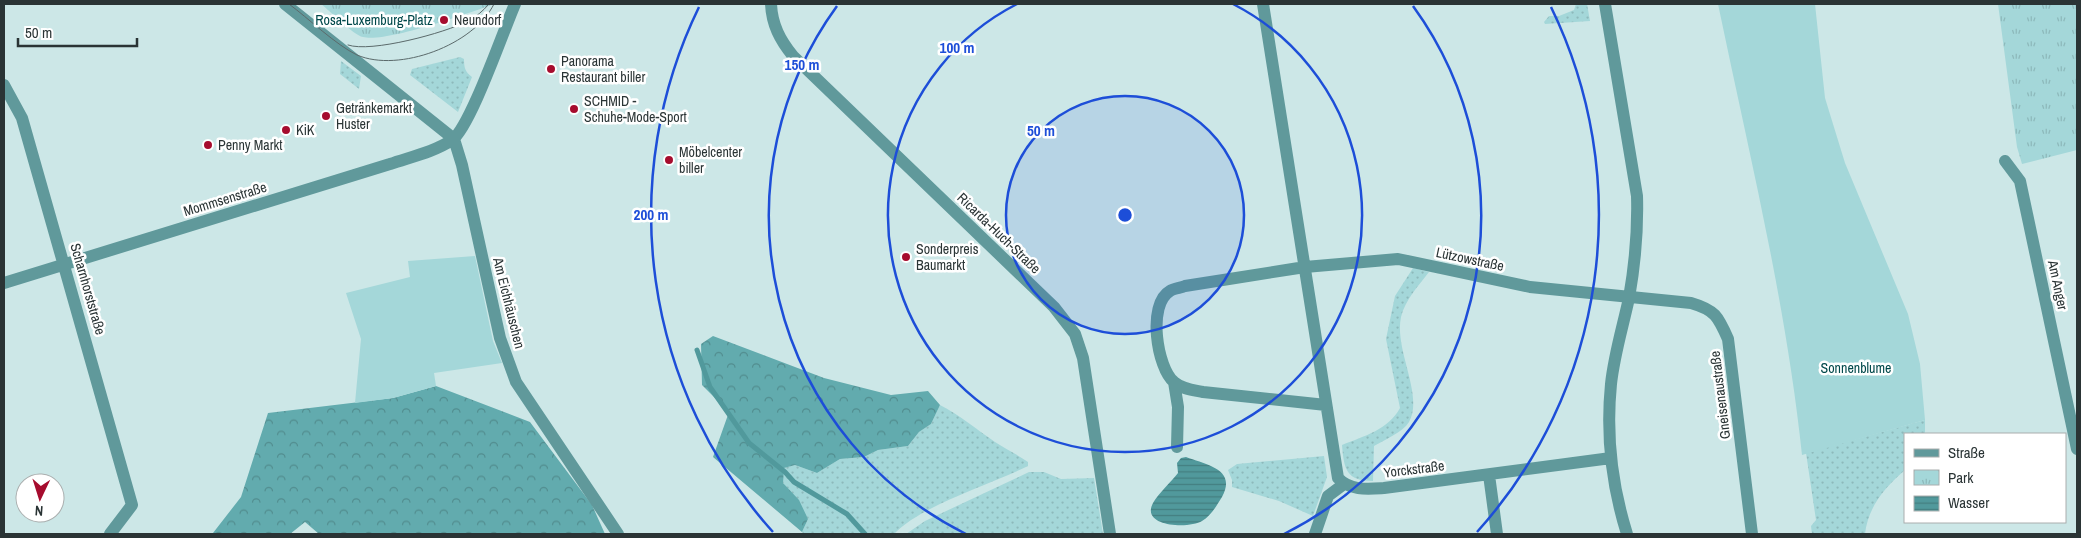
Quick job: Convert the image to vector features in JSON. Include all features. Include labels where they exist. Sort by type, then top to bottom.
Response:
[{"type":"street","points":[[284,4],[454,139],[468,119],[515,4]]},
{"type":"street","name":"Ricarda-Huch-Straße","points":[[771,4],[771,15],[779,38],[793,56],[1054,307],[1075,334],[1083,358],[1110,534]]},
{"type":"street","points":[[1263,4],[1326,404],[1341,481],[1328,496],[1315,534]]},
{"type":"street","points":[[1605,4],[1637,196],[1638,225],[1629,297],[1611,384],[1611,458],[1627,534]]},
{"type":"street","name":"Scharnhorststraße","points":[[4,85],[22,118],[132,505],[110,534]]},
{"type":"street","name":"Mommsenstraße","points":[[4,283],[390,164],[439,147],[454,139]]},
{"type":"street","name":"Am Eichhäuschen","points":[[454,139],[462,165],[500,338],[516,382],[618,534]]},
{"type":"street","name":"Am Anger","points":[[2005,161],[2020,181],[2077,448]]},
{"type":"street","name":"Lützowstraße","points":[[1177,447],[1178,407],[1174,382],[1166,373],[1158,341],[1156,314],[1160,302],[1169,291],[1305,267],[1398,259],[1530,287],[1629,297]]},
{"type":"street","name":"Gneisenaustraße","points":[[1629,297],[1691,303],[1710,308],[1719,319],[1728,339],[1752,534]]},
{"type":"street","points":[[1174,382],[1186,389],[1203,392],[1326,404]]},
{"type":"street","name":"Yorckstraße","points":[[1341,481],[1367,489],[1384,488],[1611,458]]},
{"type":"street","points":[[1489,475],[1497,534]]},
{"type":"green space","name":"Rosa-Luxemburg-Platz","points":[[321,4],[494,4],[408,32],[374,38],[363,37],[348,28]]},
{"type":"green space","points":[[1576,4],[1587,4],[1590,21],[1545,24],[1544,22],[1549,16],[1559,16],[1574,10]]},
{"type":"green space","name":"Sonnenblume","points":[[1718,4],[1815,4],[1825,98],[1845,163],[1908,314],[1920,364],[1925,420],[1802,455],[1777,285]]},
{"type":"green space","points":[[1998,4],[2077,4],[2077,150],[2022,164],[2017,147]]},
{"type":"green space","points":[[460,57],[464,59],[465,69],[472,77],[458,112],[410,75],[412,69]]},
{"type":"green space","points":[[341,61],[361,76],[359,89],[340,74]]},
{"type":"green space","points":[[475,256],[493,341],[502,363],[434,373],[436,386],[393,398],[355,403],[361,339],[346,293],[410,277],[408,261]]},
{"type":"green space","points":[[1413,268],[1429,272],[1409,299],[1401,317],[1401,344],[1411,386],[1413,411],[1406,426],[1393,436],[1374,446],[1373,481],[1357,479],[1348,472],[1344,461],[1342,445],[1382,427],[1395,416],[1400,408],[1386,339],[1395,296]]},
{"type":"green space","points":[[713,336],[824,378],[891,395],[928,391],[940,405],[931,424],[919,432],[908,446],[878,450],[864,457],[840,459],[817,473],[795,465],[784,468],[783,483],[799,500],[808,519],[802,532],[713,457],[729,412],[702,385],[701,344]]},
{"type":"green space","points":[[436,386],[530,422],[592,505],[605,534],[319,534],[305,522],[290,534],[213,533],[241,497],[268,413],[393,398]]},
{"type":"green space","points":[[940,405],[1028,462],[1028,466],[938,505],[921,514],[894,534],[804,534],[802,532],[808,519],[783,483],[783,468],[795,465],[817,473],[840,459],[864,457],[878,450],[908,446],[919,432],[931,424]]},
{"type":"green space","points":[[1925,420],[1925,433],[1904,433],[1904,471],[1884,491],[1874,506],[1865,534],[1812,534],[1811,526],[1816,520],[1806,453]]},
{"type":"green space","points":[[1324,456],[1327,477],[1313,516],[1279,501],[1232,487],[1232,480],[1228,470],[1237,464]]},
{"type":"green space","points":[[1029,472],[1044,472],[1061,479],[1094,478],[1103,534],[906,534],[925,521]]},
{"type":"water","points":[[1186,457],[1218,469],[1226,480],[1226,488],[1214,510],[1196,524],[1177,525],[1159,521],[1153,517],[1151,511],[1153,503],[1178,473],[1177,463],[1181,458]]},
{"type":"waterway","points":[[697,350],[710,387],[749,443],[785,472],[794,482],[847,514],[865,534]]},
{"type":"tram line","points":[[289,4],[349,51],[374,60],[414,58],[434,52],[470,32],[484,19],[494,4]]},
{"type":"tram line","points":[[348,45],[359,47],[373,46],[426,36],[457,26],[474,18],[489,4]]},
{"type":"place","name":"Neundorf","points":[[444,20]]},
{"type":"place","name":"Panorama Restaurant biller","points":[[551,69]]},
{"type":"place","name":"SCHMID - Schuhe-Mode-Sport","points":[[574,109]]},
{"type":"place","name":"Getränkemarkt Huster","points":[[326,116]]},
{"type":"place","name":"KiK","points":[[286,130]]},
{"type":"place","name":"Penny Markt","points":[[208,145]]},
{"type":"place","name":"Möbelcenter biller","points":[[669,160]]},
{"type":"place","name":"Sonderpreis Baumarkt","points":[[906,257]]}]
